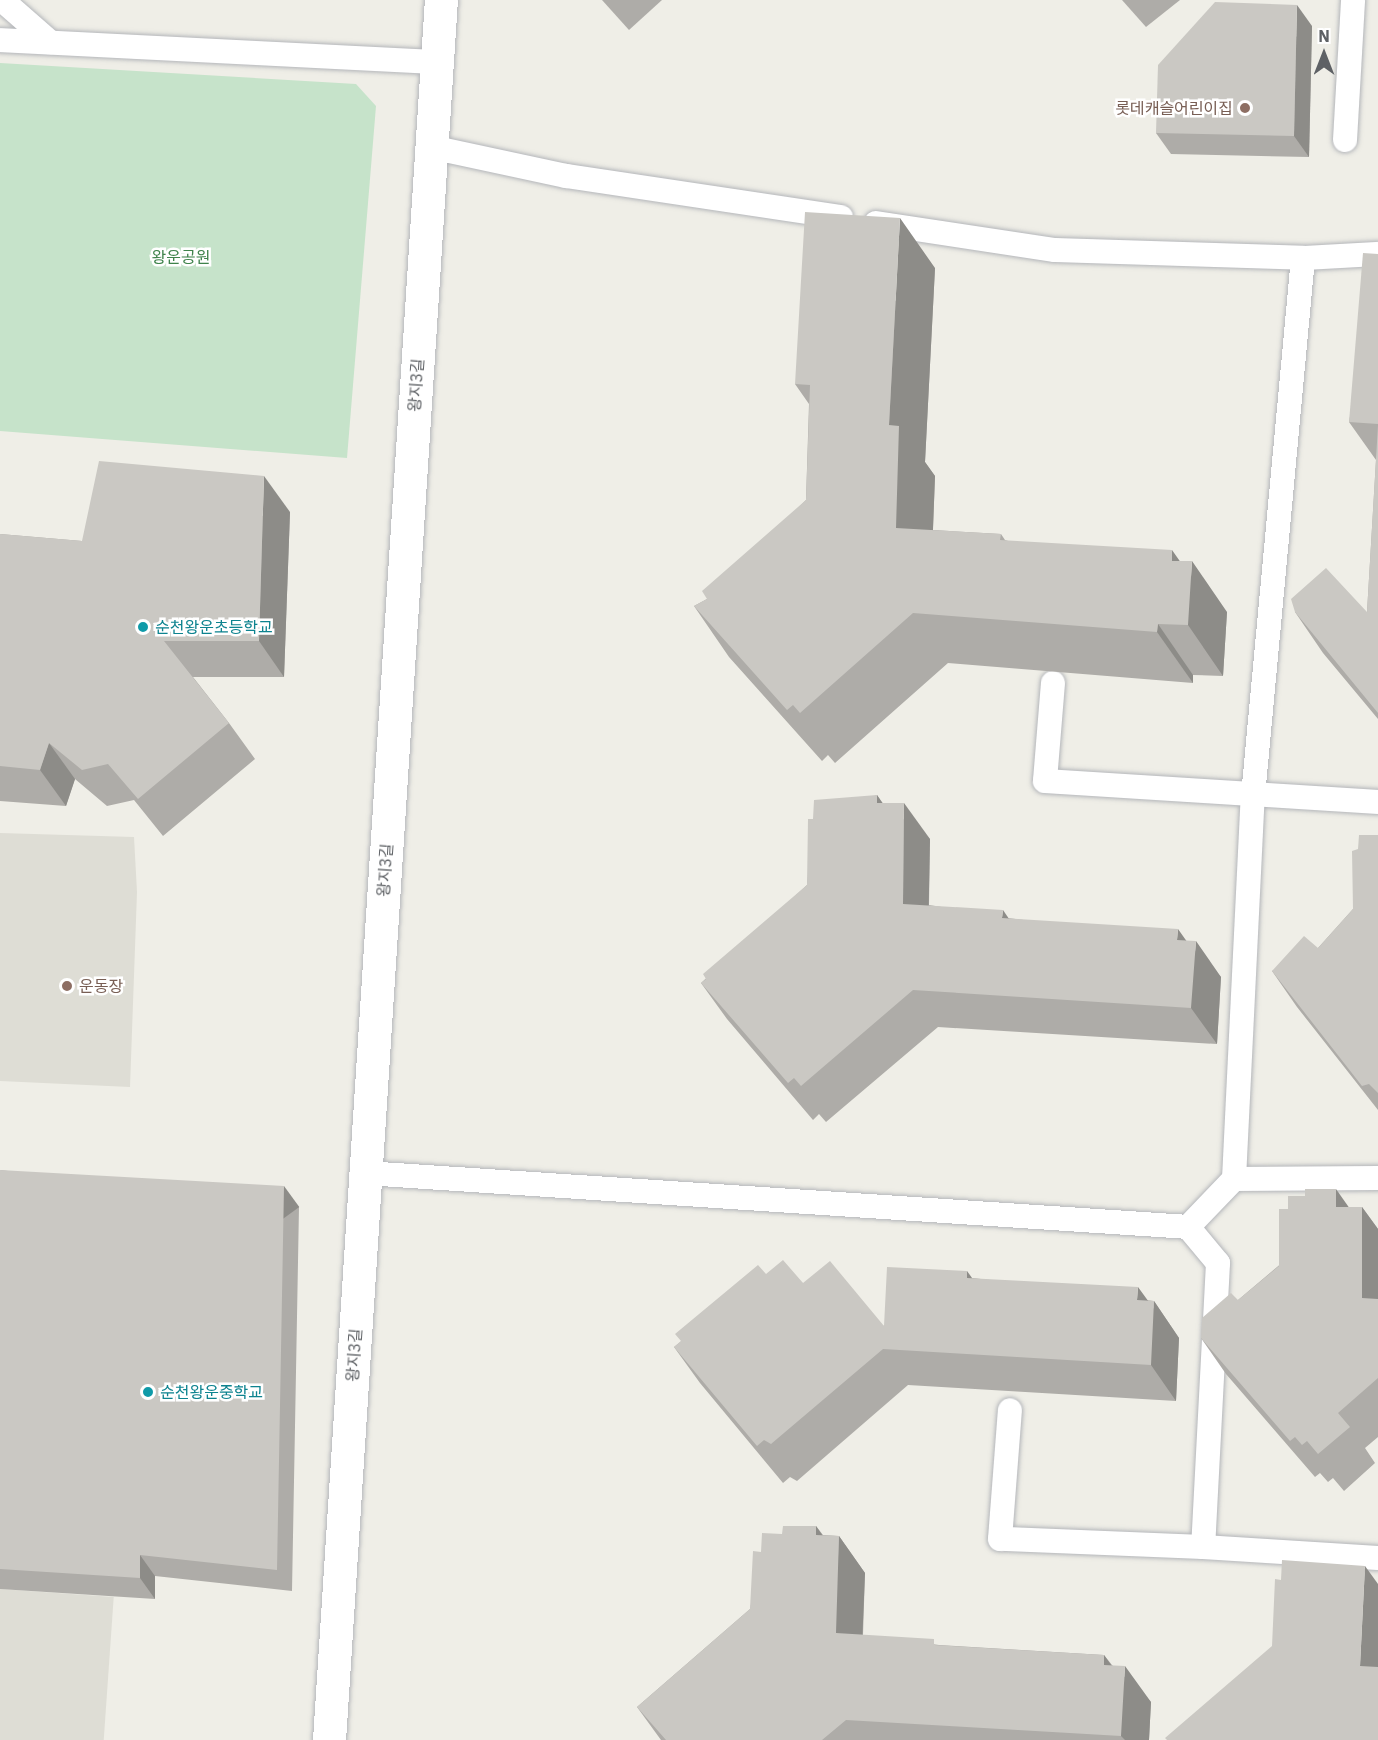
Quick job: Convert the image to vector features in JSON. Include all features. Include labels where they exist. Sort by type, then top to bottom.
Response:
[{"type":"street","name":"왕지3길","points":[[329,1740],[441,0]]},
{"type":"lane","points":[[2,0],[50,42]]},
{"type":"lane","points":[[1345,140],[1353,0]]},
{"type":"lane","points":[[0,40],[437,62]]},
{"type":"lane","points":[[431,147],[566,176],[1055,249],[1303,258],[1378,254]]},
{"type":"lane","points":[[1188,1227],[1234,1179],[1253,796],[1303,258]]},
{"type":"lane","points":[[1053,683],[1045,782],[1378,802]]},
{"type":"lane","points":[[365,1173],[1188,1227],[1218,1263],[1203,1547]]},
{"type":"lane","points":[[1234,1179],[1378,1178]]},
{"type":"lane","points":[[1010,1410],[1000,1539],[1203,1547],[1378,1558]]},
{"type":"shaded area","name":"운동장","points":[[0,833],[134,837],[137,892],[130,1087],[0,1081]]},
{"type":"shaded area","points":[[0,1589],[114,1597],[104,1740],[0,1740]]},
{"type":"green space","name":"왕운공원","points":[[0,63],[356,84],[376,106],[347,458],[0,431]]},
{"type":"building","points":[[1215,2],[1297,5],[1294,136],[1156,133],[1158,65]]},
{"type":"building","points":[[805,212],[900,218],[889,425],[899,426],[896,528],[1001,534],[1000,540],[1172,550],[1172,561],[1192,561],[1188,625],[1158,624],[1157,632],[913,613],[800,713],[793,705],[787,710],[694,606],[707,599],[702,591],[806,500],[810,385],[795,384]]},
{"type":"building","points":[[1363,253],[1378,254],[1378,424],[1349,422]]},
{"type":"building","points":[[1378,425],[1378,713],[1295,612],[1291,599],[1326,568],[1367,612]]},
{"type":"building","name":"순천왕운초등학교","points":[[99,461],[264,476],[259,641],[164,641],[229,723],[138,799],[108,764],[82,770],[49,743],[40,770],[0,766],[0,534],[82,541]]},
{"type":"building","points":[[877,795],[877,803],[904,803],[903,904],[1003,910],[1002,918],[1178,929],[1177,940],[1196,941],[1191,1008],[913,990],[801,1086],[794,1078],[788,1083],[701,983],[706,979],[703,974],[807,885],[808,819],[813,819],[814,800]]},
{"type":"building","points":[[1359,835],[1378,835],[1378,1093],[1369,1084],[1362,1086],[1272,971],[1304,936],[1318,948],[1353,909],[1352,851],[1358,849]]},
{"type":"building","name":"순천왕운중학교","points":[[0,1170],[284,1186],[277,1570],[140,1555],[140,1578],[0,1569]]},
{"type":"building","points":[[1305,1189],[1336,1189],[1336,1207],[1362,1207],[1362,1298],[1378,1299],[1378,1378],[1338,1413],[1350,1427],[1318,1454],[1307,1441],[1302,1445],[1295,1437],[1290,1441],[1201,1338],[1202,1318],[1231,1293],[1238,1300],[1279,1266],[1279,1209],[1288,1209],[1288,1196],[1305,1196]]},
{"type":"building","points":[[783,1260],[803,1283],[830,1261],[884,1326],[887,1267],[967,1271],[967,1278],[1138,1287],[1137,1300],[1154,1301],[1151,1365],[883,1349],[771,1444],[764,1440],[757,1446],[674,1347],[681,1341],[675,1334],[758,1265],[766,1274]]},
{"type":"building","points":[[783,1526],[816,1526],[816,1535],[839,1536],[836,1633],[934,1639],[934,1645],[1104,1655],[1104,1665],[1125,1666],[1121,1736],[846,1720],[822,1740],[666,1740],[637,1707],[750,1609],[753,1551],[761,1552],[762,1533],[782,1534]]},
{"type":"building","points":[[1282,1560],[1365,1566],[1360,1666],[1378,1667],[1378,1740],[1167,1740],[1165,1738],[1272,1646],[1275,1579],[1281,1580]]},
{"type":"place","name":"롯데캐슬어린이집","points":[[1245,108]]},
{"type":"place","name":"순천왕운초등학교","points":[[143,627]]},
{"type":"place","name":"운동장","points":[[67,986]]},
{"type":"place","name":"순천왕운중학교","points":[[148,1392]]}]
